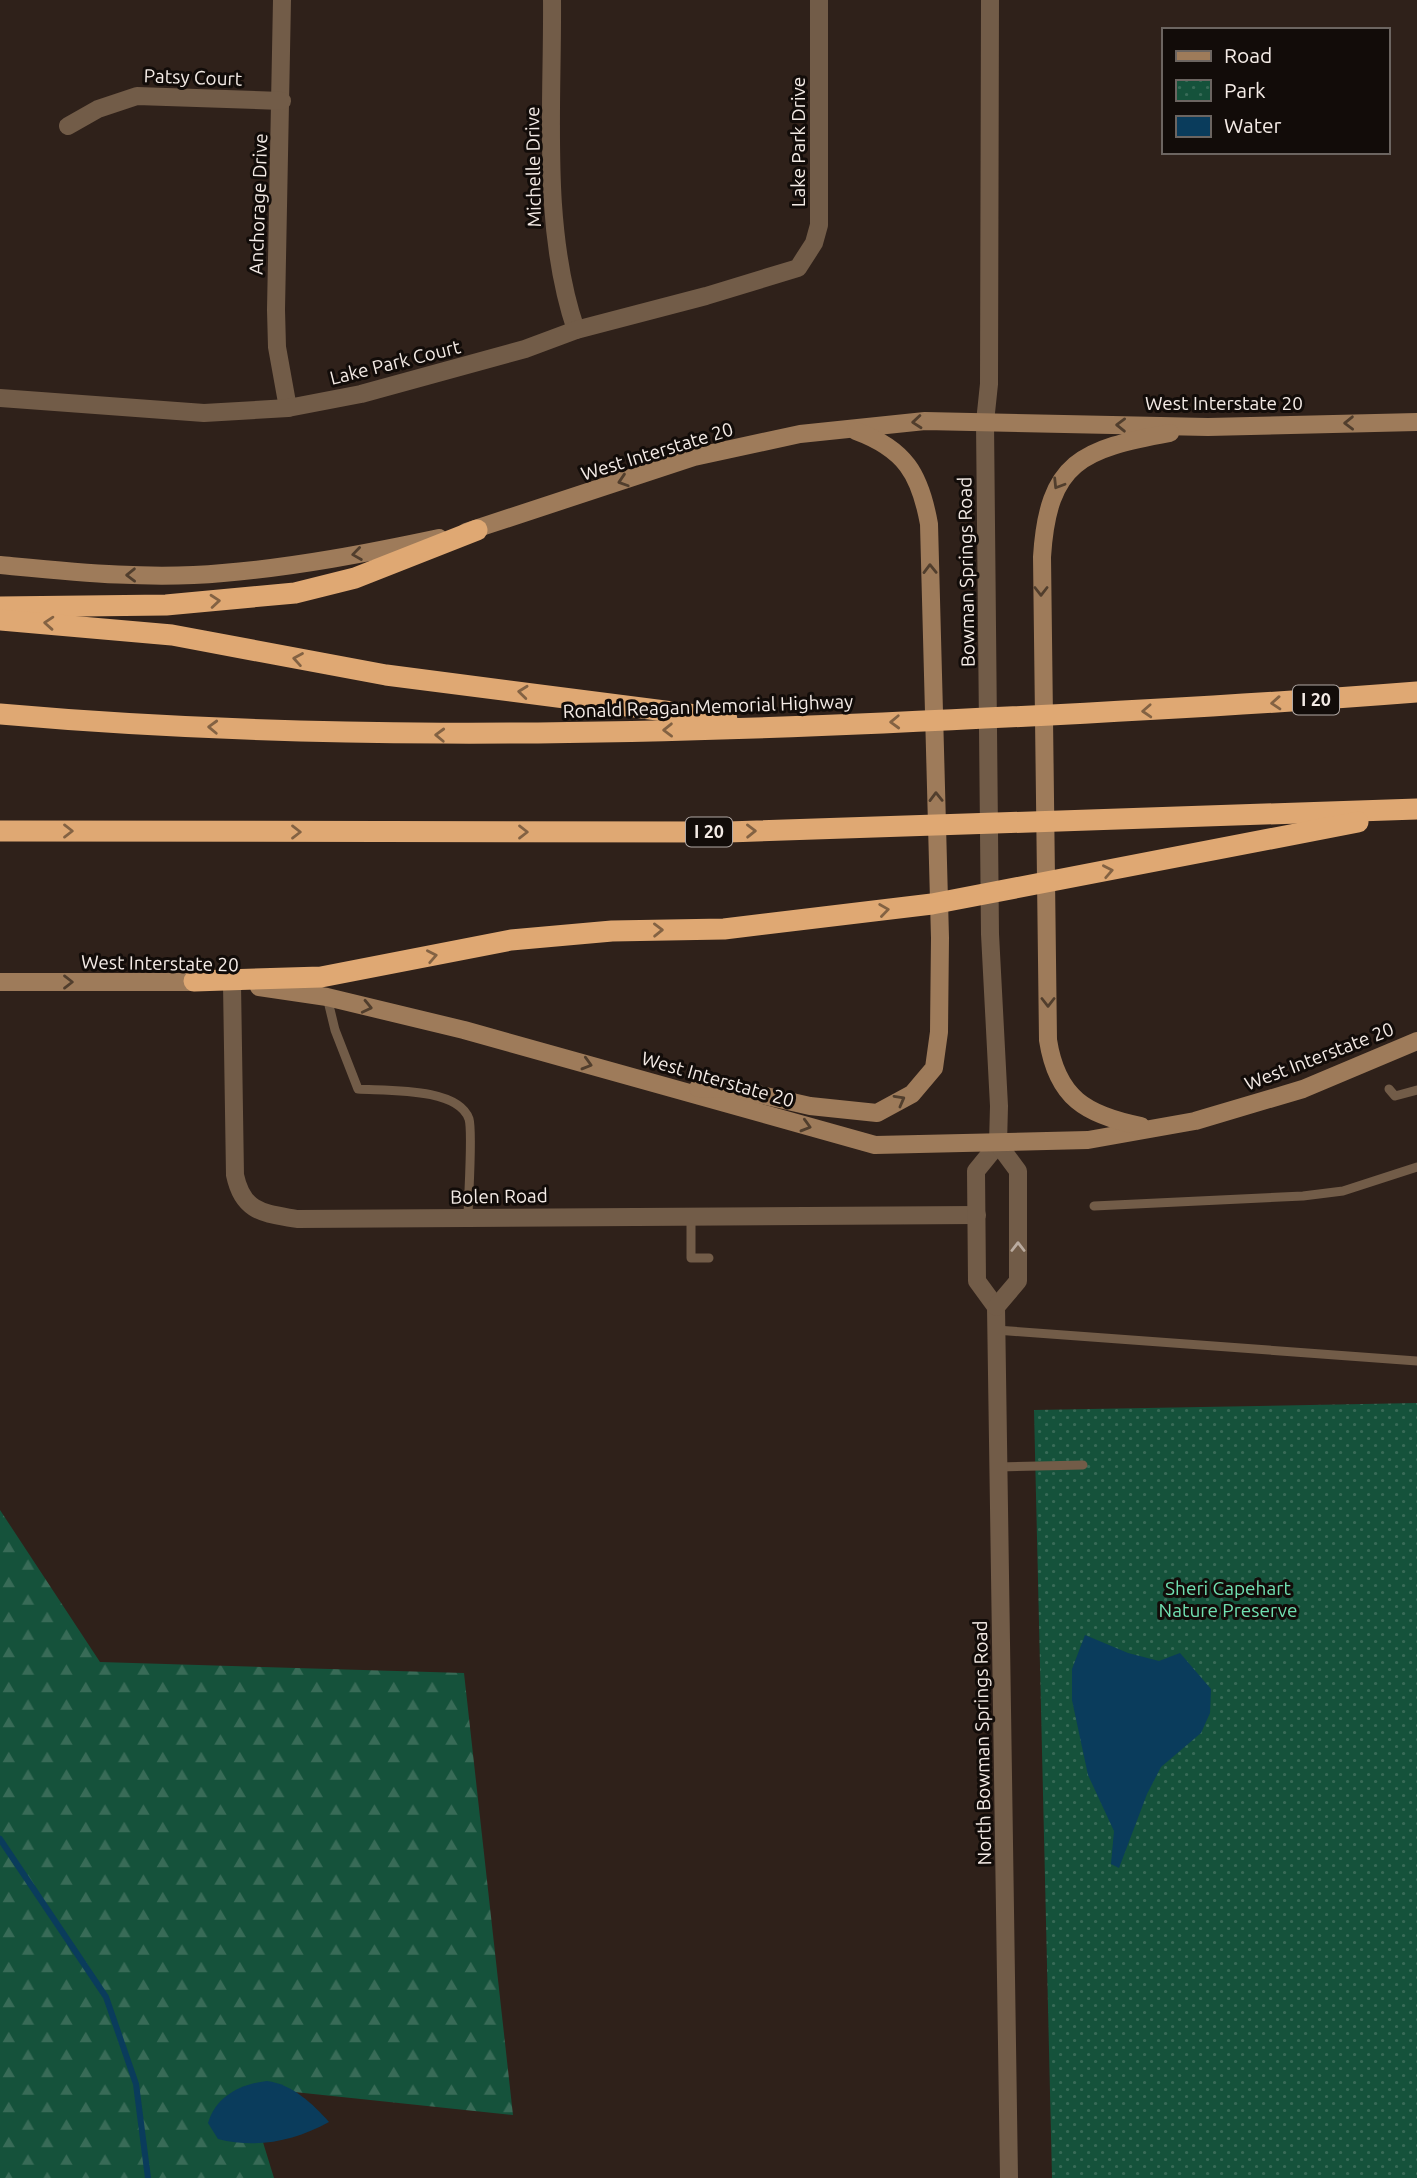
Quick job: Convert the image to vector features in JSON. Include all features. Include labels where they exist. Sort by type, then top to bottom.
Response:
[{"type":"highway","points":[[0,607],[166,605],[295,593],[355,578],[477,530]]},
{"type":"highway","points":[[0,620],[172,635],[386,675],[785,727]]},
{"type":"highway","name":"Ronald Reagan Memorial Highway","points":[[0,714],[117,724],[450,735],[785,727],[1073,716],[1417,692]]},
{"type":"highway","points":[[194,981],[321,977],[511,940],[612,931],[724,929],[933,904],[1417,810]]},
{"type":"highway","name":"I 20","points":[[0,831],[742,832],[1417,810]]},
{"type":"main road","name":"West Interstate 20","points":[[0,565],[104,575],[222,574],[368,553],[477,530],[694,457],[800,434],[925,421],[1208,426],[1417,422]]},
{"type":"main road","points":[[1151,1129],[1093,1113],[1058,1080],[1048,1040],[1041,590],[1044,523],[1051,496],[1065,473],[1090,454],[1124,441],[1208,426]]},
{"type":"main road","points":[[666,1087],[735,1089],[810,1106],[877,1113],[912,1094],[934,1068],[939,1032],[940,938],[929,524],[923,491],[907,463],[883,441],[850,429]]},
{"type":"main road","name":"West Interstate 20","points":[[0,982],[194,981],[327,997],[464,1030],[875,1145],[1088,1140],[1151,1129],[1245,1108],[1303,1088],[1417,1041]]},
{"type":"street","name":"Anchorage Drive","points":[[282,0],[276,310],[277,347],[288,408]]},
{"type":"street","name":"Michelle Drive","points":[[552,0],[554,227],[568,308],[576,330]]},
{"type":"street","name":"Lake Park Drive","points":[[788,272],[806,259],[819,225],[819,0]]},
{"type":"street","name":"Bowman Springs Road","points":[[990,0],[989,370],[985,422],[990,934],[998,1144]]},
{"type":"street","name":"Patsy Court","points":[[68,126],[98,109],[137,96],[282,101]]},
{"type":"street","name":"Lake Park Court","points":[[0,398],[204,413],[288,408],[399,384],[526,349],[576,330],[788,272]]},
{"type":"street","name":"Bolen Road","points":[[232,984],[235,1175],[239,1192],[260,1213],[297,1219],[977,1215]]},
{"type":"street","points":[[998,1144],[1018,1171],[1018,1281],[996,1307],[977,1281],[976,1171],[998,1144]]},
{"type":"street","name":"North Bowman Springs Road","points":[[996,1307],[1009,2178]]},
{"type":"lane","points":[[327,997],[335,1030],[358,1089],[430,1094],[456,1103],[469,1119],[468,1218]]},
{"type":"lane","points":[[1389,1089],[1395,1096],[1417,1090]]},
{"type":"lane","points":[[1094,1206],[1303,1196],[1343,1191],[1417,1167]]},
{"type":"lane","points":[[691,1216],[691,1258],[709,1258]]},
{"type":"lane","points":[[996,1330],[1417,1361]]},
{"type":"lane","points":[[998,1467],[1083,1465]]},
{"type":"green space","name":"Sheri Capehart Nature Preserve","points":[[1417,1403],[1417,2178],[1052,2178],[1034,1410]]},
{"type":"green space","points":[[0,1510],[100,1662],[464,1673],[513,2115],[246,2087],[274,2178],[0,2178]]},
{"type":"water","points":[[1085,1635],[1128,1653],[1159,1661],[1180,1653],[1211,1689],[1210,1713],[1201,1733],[1161,1767],[1147,1794],[1119,1868],[1111,1864],[1114,1831],[1088,1775],[1072,1700],[1072,1669]]},
{"type":"water","points":[[267,2081],[293,2091],[309,2102],[329,2122],[302,2134],[275,2141],[247,2143],[218,2139],[208,2123],[217,2105],[239,2088]]},
{"type":"waterway","points":[[0,1839],[106,1997],[136,2084],[148,2178]]}]
